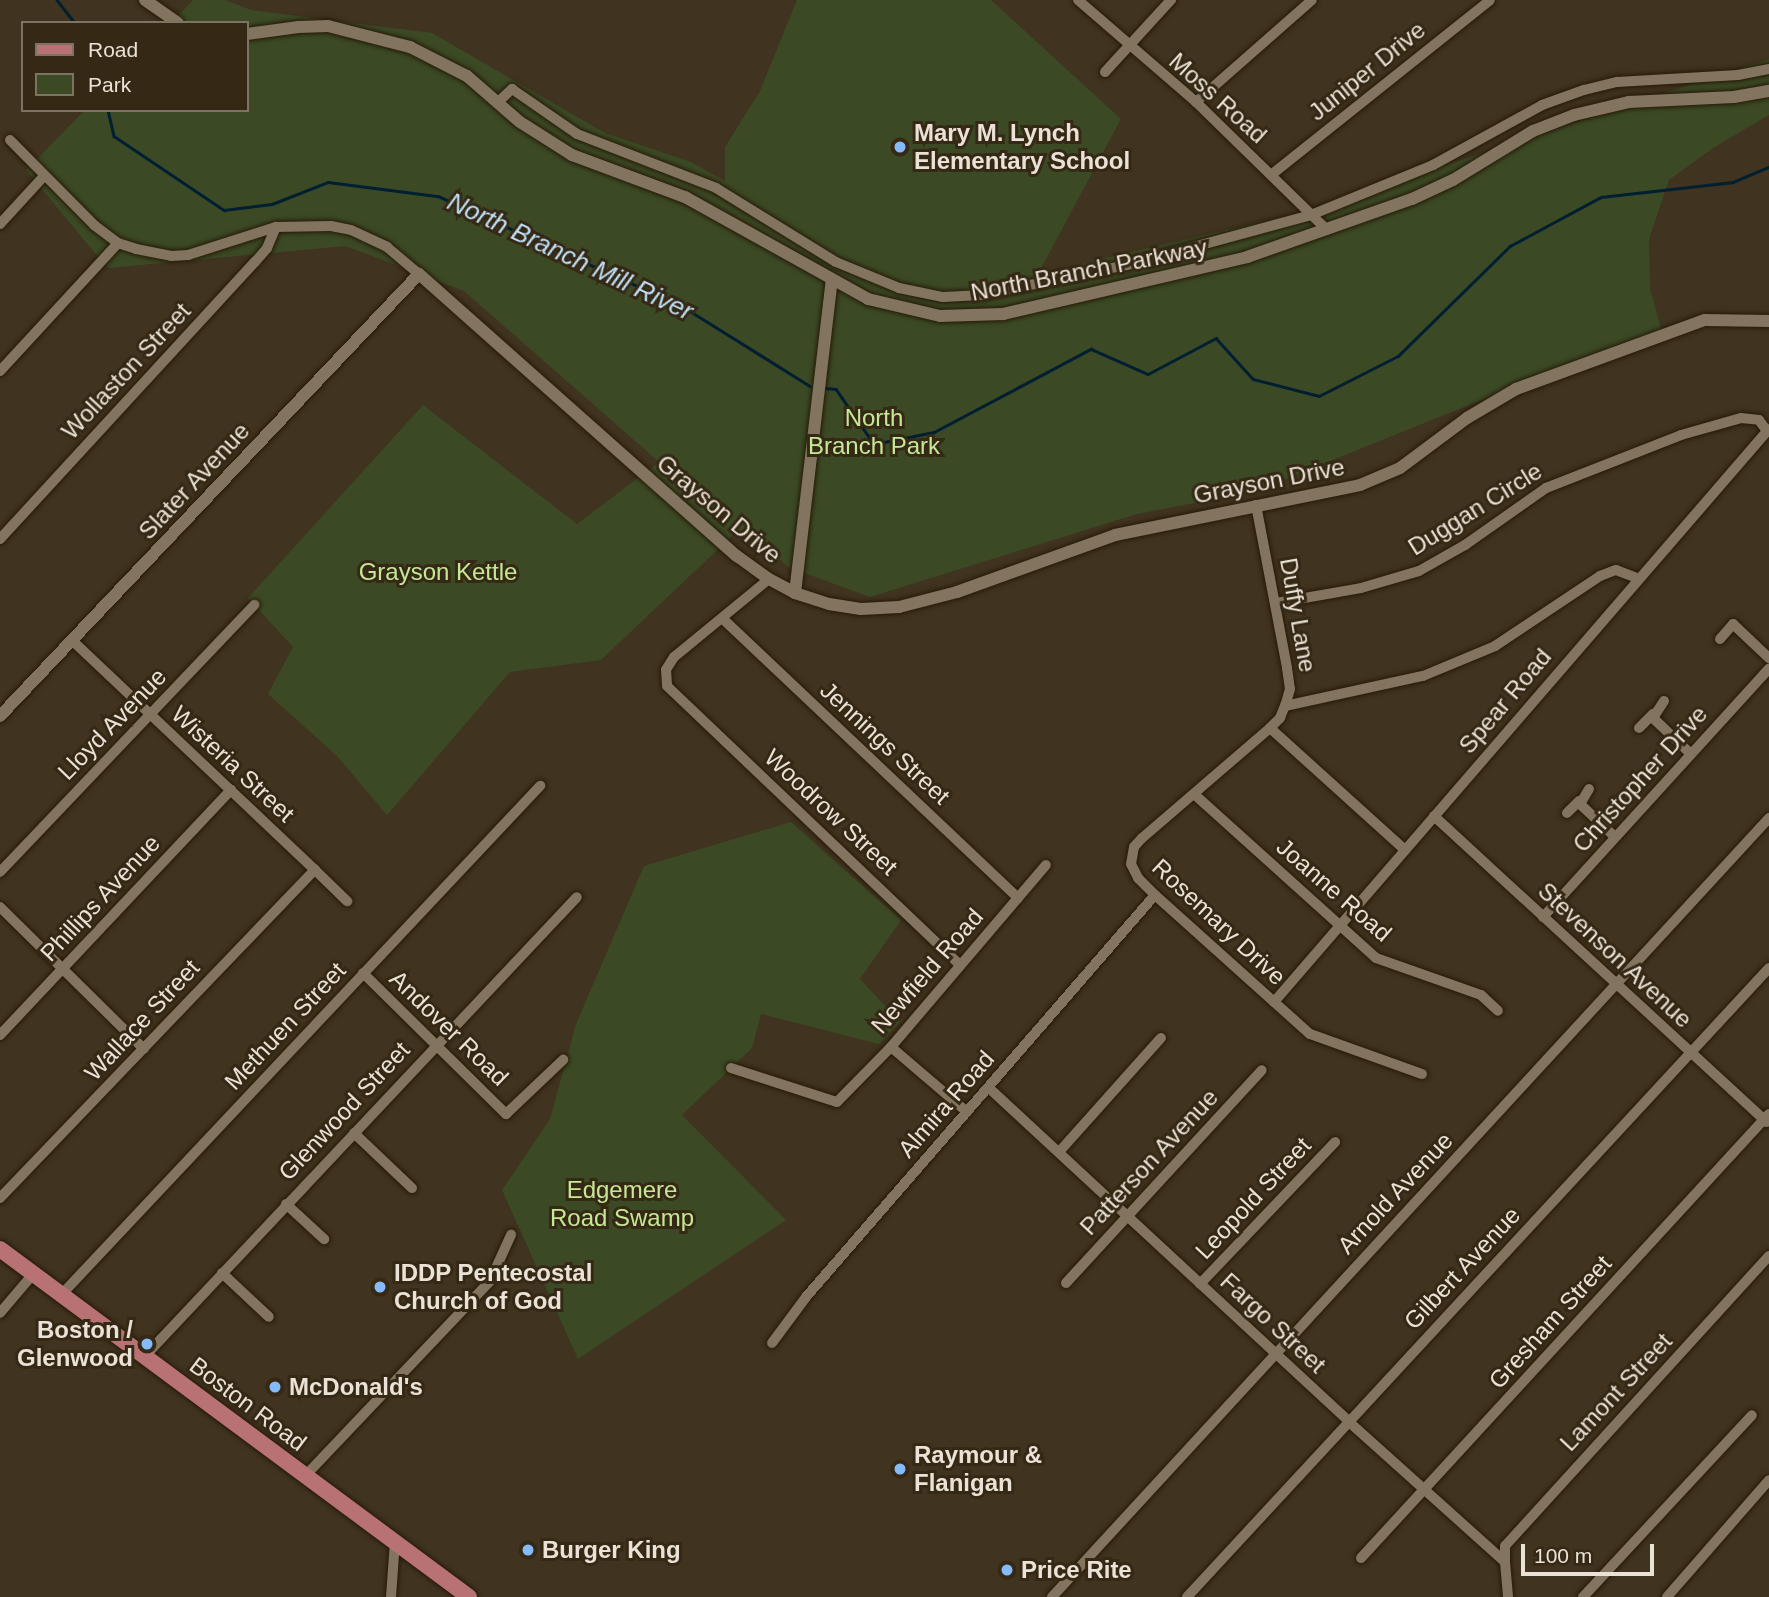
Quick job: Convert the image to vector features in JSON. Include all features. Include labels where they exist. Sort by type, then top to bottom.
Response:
[{"type":"main road","name":"Boston Road","points":[[0,1249],[469,1597]]},
{"type":"street","points":[[145,0],[175,21]]},
{"type":"street","name":"Moss Road","points":[[1077,0],[1196,102],[1327,230]]},
{"type":"street","points":[[1105,72],[1171,0]]},
{"type":"street","points":[[1196,102],[1312,0]]},
{"type":"street","name":"Juniper Drive","points":[[1271,175],[1490,0]]},
{"type":"street","name":"North Branch Parkway","points":[[248,34],[311,26],[369,35],[410,47],[467,76],[520,122],[572,155],[685,197],[868,299],[895,308],[940,316],[986,316],[1202,270],[1327,230],[1432,190],[1533,131],[1574,115],[1629,102],[1721,99],[1769,91]]},
{"type":"street","points":[[497,103],[512,89],[577,134],[716,188],[836,262],[899,288],[943,297],[1020,288],[1127,265],[1311,215],[1433,165],[1542,104],[1584,90],[1617,82],[1738,75],[1769,69]]},
{"type":"street","name":"Grayson Drive","points":[[10,140],[94,225],[118,243],[153,253],[188,255],[276,227],[319,225],[351,230],[387,247],[722,544],[769,579],[795,593],[849,608],[887,608],[911,604],[957,592],[1115,535],[1341,490],[1383,477],[1415,458],[1467,418],[1516,389],[1705,320],[1769,321]]},
{"type":"street","points":[[0,223],[44,176]]},
{"type":"street","name":"Wollaston Street","points":[[0,539],[267,248],[276,227]]},
{"type":"street","points":[[0,371],[118,243]]},
{"type":"street","name":"Slater Avenue","points":[[0,716],[419,274]]},
{"type":"street","points":[[795,593],[832,280]]},
{"type":"street","name":"Duggan Circle","points":[[1276,603],[1362,588],[1419,571],[1465,545],[1546,488],[1681,435],[1741,418],[1759,420],[1768,430]]},
{"type":"street","name":"Spear Road","points":[[1274,1002],[1637,578],[1768,430]]},
{"type":"street","name":"Duffy Lane","points":[[1256,505],[1290,689],[1280,718],[1270,728]]},
{"type":"street","points":[[1285,706],[1423,676],[1495,646],[1600,576],[1616,570],[1637,578]]},
{"type":"street","points":[[723,619],[769,579]]},
{"type":"street","name":"Lloyd Avenue","points":[[0,872],[254,605]]},
{"type":"street","name":"Woodrow Street","points":[[723,619],[674,657],[665,678],[672,692],[829,837],[959,964]]},
{"type":"street","name":"Jennings Street","points":[[723,619],[1018,898]]},
{"type":"street","points":[[1720,639],[1732,624],[1769,658]]},
{"type":"street","name":"Wisteria Street","points":[[72,640],[315,870]]},
{"type":"street","name":"Christopher Drive","points":[[1542,917],[1769,669]]},
{"type":"street","points":[[1639,728],[1664,701]]},
{"type":"street","points":[[1653,714],[1654,719],[1691,754]]},
{"type":"street","points":[[1270,728],[1405,850]]},
{"type":"street","name":"Rosemary Drive","points":[[1270,728],[1134,847],[1133,870],[1155,895],[1310,1034],[1323,1041],[1422,1074]]},
{"type":"street","name":"Methuen Street","points":[[62,1294],[540,786]]},
{"type":"street","points":[[1567,813],[1589,789]]},
{"type":"street","name":"Phillips Avenue","points":[[0,1035],[231,790]]},
{"type":"street","name":"Joanne Road","points":[[1194,794],[1376,958],[1480,995],[1498,1012]]},
{"type":"street","points":[[1579,801],[1615,837]]},
{"type":"street","name":"Stevenson Avenue","points":[[1434,816],[1616,985],[1767,1119]]},
{"type":"street","name":"Arnold Avenue","points":[[1052,1597],[1769,818]]},
{"type":"street","name":"Newfield Road","points":[[731,1068],[836,1102],[891,1047],[1046,865]]},
{"type":"street","points":[[315,870],[347,901]]},
{"type":"street","name":"Wallace Street","points":[[0,1198],[315,870]]},
{"type":"street","name":"Almira Road","points":[[772,1343],[806,1297],[1155,895]]},
{"type":"street","name":"Glenwood Street","points":[[145,1356],[577,897]]},
{"type":"street","points":[[0,907],[144,1049]]},
{"type":"street","name":"Gilbert Avenue","points":[[1187,1597],[1769,968]]},
{"type":"street","name":"Andover Road","points":[[363,973],[506,1114],[563,1060]]},
{"type":"street","points":[[1059,1152],[1161,1038]]},
{"type":"street","points":[[891,1047],[967,1112]]},
{"type":"street","name":"Patterson Avenue","points":[[1066,1283],[1262,1070]]},
{"type":"street","name":"Fargo Street","points":[[989,1088],[1275,1354],[1505,1562]]},
{"type":"street","name":"Gresham Street","points":[[1361,1558],[1767,1119]]},
{"type":"street","points":[[354,1133],[412,1188]]},
{"type":"street","name":"Leopold Street","points":[[1200,1284],[1335,1142]]},
{"type":"street","points":[[286,1204],[324,1239]]},
{"type":"street","points":[[306,1475],[490,1281],[511,1236]]},
{"type":"street","name":"Lamont Street","points":[[1505,1562],[1505,1546],[1769,1256]]},
{"type":"street","points":[[0,1313],[34,1273]]},
{"type":"street","points":[[222,1273],[269,1317]]},
{"type":"street","points":[[1583,1597],[1752,1415]]},
{"type":"street","points":[[1667,1597],[1769,1480]]},
{"type":"street","points":[[391,1597],[395,1541]]},
{"type":"street","points":[[1505,1562],[1508,1597]]},
{"type":"green space","name":"North Branch Park","points":[[193,0],[225,0],[251,10],[432,33],[605,133],[691,162],[725,181],[725,147],[760,91],[797,0],[991,0],[1121,119],[1038,274],[1306,211],[1769,59],[1769,115],[1713,148],[1669,180],[1649,239],[1650,289],[1664,339],[1635,348],[1630,340],[1256,491],[1137,514],[870,597],[788,567],[752,534],[733,535],[601,660],[510,672],[387,815],[337,756],[268,694],[293,647],[248,598],[423,405],[577,524],[659,462],[464,291],[346,246],[109,268],[104,264],[26,170],[83,112],[248,112],[248,21],[173,21]]},
{"type":"green space","name":"Edgemere Road Swamp","points":[[791,822],[901,920],[860,979],[900,1022],[879,1044],[761,1014],[752,1048],[682,1115],[786,1220],[578,1359],[502,1190],[550,1119],[576,1024],[644,866]]},
{"type":"waterway","name":"North Branch Mill River","points":[[57,0],[73,21]]},
{"type":"waterway","name":"North Branch Mill River","points":[[108,112],[114,136],[224,210],[272,204],[328,182],[438,196],[682,306],[810,386]]},
{"type":"waterway","name":"North Branch Mill River","points":[[826,388],[836,389],[874,444],[934,432],[1091,349],[1148,374],[1216,338],[1253,379],[1319,396],[1398,356],[1510,246],[1601,197],[1733,182],[1769,167]]},
{"type":"place","name":"Mary M. Lynch Elementary School","points":[[900,147]]},
{"type":"place","name":"IDDP Pentecostal Church of God","points":[[380,1287]]},
{"type":"place","name":"Boston / Glenwood","points":[[147,1344]]},
{"type":"place","name":"McDonald's","points":[[275,1387]]},
{"type":"place","name":"Raymour & Flanigan","points":[[900,1469]]},
{"type":"place","name":"Burger King","points":[[528,1550]]},
{"type":"place","name":"Price Rite","points":[[1007,1570]]},
{"type":"park label","name":"Grayson Kettle","points":[[438,572]]}]
